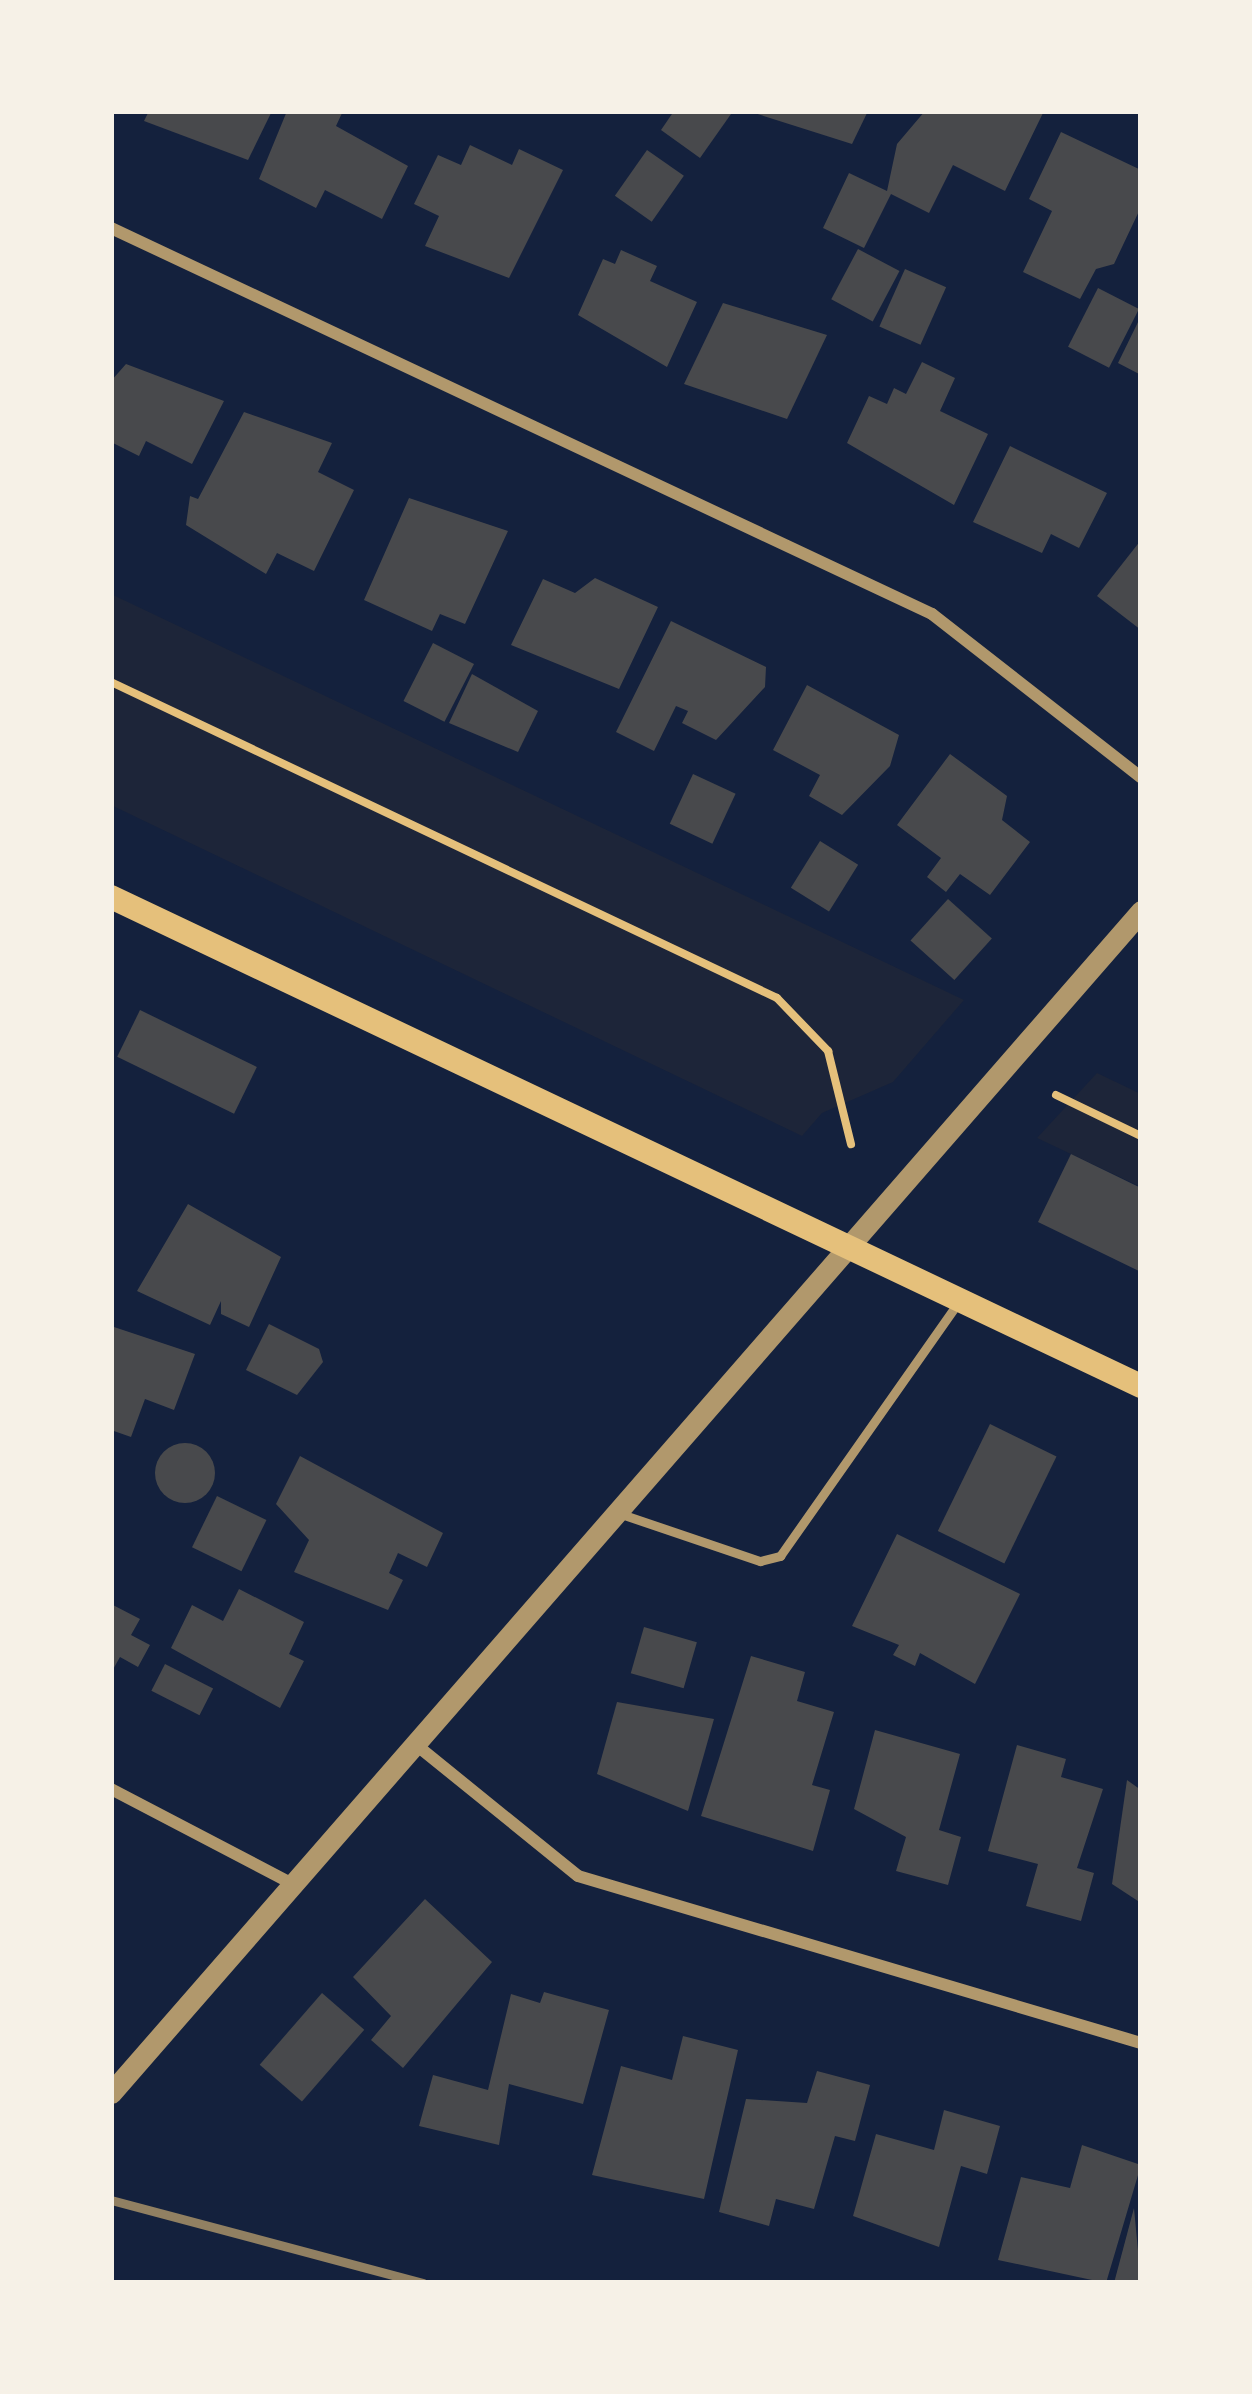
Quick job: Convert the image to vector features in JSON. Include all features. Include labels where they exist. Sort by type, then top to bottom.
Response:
[{"type":"main road","points":[[111,897],[332,1011],[845,1244],[1141,1385]]},
{"type":"street","points":[[111,228],[932,614],[1141,777]]},
{"type":"street","points":[[111,2093],[624,1514],[845,1244],[1141,911]]},
{"type":"street","points":[[420,1748],[578,1876],[1141,2043]]},
{"type":"street","points":[[111,1789],[293,1884]]},
{"type":"lane","points":[[624,1514],[760,1561],[780,1556],[961,1299]]},
{"type":"path","points":[[111,682],[777,998],[828,1051],[851,1144]]},
{"type":"path","points":[[1056,1095],[1141,1136]]},
{"type":"shaded area","points":[[111,594],[964,1000],[893,1082],[822,1113],[802,1136],[111,805]]},
{"type":"shaded area","points":[[1097,1073],[1141,1094],[1141,1187],[1037,1138]]},
{"type":"building","points":[[149,111],[272,111],[248,160],[144,121]]},
{"type":"building","points":[[287,111],[343,111],[336,126],[408,166],[382,219],[325,190],[316,208],[259,179]]},
{"type":"building","points":[[674,111],[731,114],[700,158],[661,130]]},
{"type":"building","points":[[748,111],[868,111],[852,144]]},
{"type":"building","points":[[925,111],[1043,113],[1005,191],[953,165],[929,213],[891,194],[864,248],[823,228],[849,173],[887,191],[897,144]]},
{"type":"building","points":[[1061,132],[1141,170],[1141,207],[1114,264],[1096,269],[1080,299],[1023,272],[1052,211],[1029,199]]},
{"type":"building","points":[[470,145],[512,165],[519,149],[563,170],[509,278],[425,246],[439,216],[414,204],[438,155],[461,165]]},
{"type":"building","points":[[647,150],[684,176],[652,222],[615,196]]},
{"type":"building","points":[[858,249],[899,271],[873,321],[831,299]]},
{"type":"building","points":[[621,250],[657,266],[650,281],[697,302],[667,367],[578,315],[603,259],[615,264]]},
{"type":"building","points":[[905,269],[946,287],[920,345],[879,327]]},
{"type":"building","points":[[1098,288],[1139,309],[1109,368],[1068,347]]},
{"type":"building","points":[[723,303],[827,335],[787,419],[684,384]]},
{"type":"building","points":[[1141,316],[1141,375],[1118,363]]},
{"type":"building","points":[[922,362],[955,378],[940,411],[988,434],[954,505],[847,443],[869,396],[887,404],[894,388],[906,394]]},
{"type":"building","points":[[126,364],[224,401],[192,464],[146,441],[139,456],[111,442],[111,381]]},
{"type":"building","points":[[244,412],[332,443],[318,472],[354,490],[314,571],[277,553],[266,574],[186,525],[190,496],[198,499]]},
{"type":"building","points":[[1010,446],[1107,493],[1079,548],[1051,534],[1042,553],[973,522]]},
{"type":"building","points":[[409,498],[508,531],[465,624],[440,614],[432,631],[364,600]]},
{"type":"building","points":[[1141,540],[1141,630],[1097,596]]},
{"type":"building","points":[[595,578],[658,607],[619,689],[511,645],[543,579],[575,593]]},
{"type":"building","points":[[671,621],[766,667],[765,687],[716,740],[682,723],[688,711],[676,706],[654,751],[616,732]]},
{"type":"building","points":[[433,643],[474,664],[444,722],[403,701]]},
{"type":"building","points":[[472,674],[538,711],[518,752],[449,723]]},
{"type":"building","points":[[807,685],[899,735],[890,766],[842,815],[809,796],[820,775],[773,750]]},
{"type":"building","points":[[950,754],[1007,796],[1002,820],[1030,842],[990,895],[960,874],[946,892],[927,877],[941,858],[897,825]]},
{"type":"building","points":[[693,774],[736,794],[712,844],[670,824]]},
{"type":"building","points":[[820,841],[858,865],[829,911],[791,888]]},
{"type":"building","points":[[948,899],[992,938],[954,980],[911,941]]},
{"type":"building","points":[[140,1010],[257,1067],[234,1114],[117,1057]]},
{"type":"building","points":[[1071,1154],[1141,1188],[1141,1272],[1038,1222]]},
{"type":"building","points":[[188,1204],[281,1257],[249,1327],[221,1314],[221,1301],[210,1325],[137,1291]]},
{"type":"building","points":[[269,1324],[319,1349],[323,1362],[297,1395],[246,1370]]},
{"type":"building","points":[[111,1326],[195,1354],[174,1410],[145,1399],[131,1437],[111,1430]]},
{"type":"building","points":[[990,1424],[1057,1456],[1004,1563],[938,1531]]},
{"type":"building","points":[[185,1443],[206,1452],[215,1473],[206,1494],[185,1503],[164,1494],[155,1473],[164,1452]]},
{"type":"building","points":[[300,1456],[443,1533],[427,1567],[398,1553],[389,1573],[403,1580],[388,1610],[294,1572],[309,1540],[276,1504]]},
{"type":"building","points":[[217,1496],[266,1520],[241,1571],[192,1547]]},
{"type":"building","points":[[897,1534],[1020,1594],[975,1684],[920,1653],[915,1666],[893,1655],[899,1645],[852,1626]]},
{"type":"building","points":[[239,1589],[304,1622],[289,1654],[304,1661],[280,1708],[171,1648],[192,1605],[223,1621]]},
{"type":"building","points":[[111,1604],[140,1619],[131,1635],[150,1645],[138,1667],[120,1657],[111,1673]]},
{"type":"building","points":[[644,1627],[697,1642],[684,1688],[631,1673]]},
{"type":"building","points":[[751,1656],[805,1672],[797,1701],[834,1712],[812,1785],[830,1790],[813,1851],[701,1816]]},
{"type":"building","points":[[165,1664],[213,1689],[199,1715],[151,1691]]},
{"type":"building","points":[[617,1702],[714,1719],[688,1811],[597,1774]]},
{"type":"building","points":[[875,1730],[960,1754],[939,1830],[961,1837],[948,1885],[896,1871],[906,1837],[854,1809]]},
{"type":"building","points":[[1017,1745],[1066,1759],[1061,1777],[1103,1789],[1077,1868],[1094,1873],[1081,1921],[1026,1906],[1038,1864],[988,1851]]},
{"type":"building","points":[[1127,1780],[1141,1790],[1141,1903],[1112,1884]]},
{"type":"building","points":[[425,1899],[492,1962],[403,2068],[371,2040],[391,2016],[353,1977]]},
{"type":"building","points":[[544,1992],[609,2010],[583,2104],[509,2084],[499,2145],[419,2126],[433,2075],[488,2090],[511,1994],[540,2003]]},
{"type":"building","points":[[322,1993],[364,2030],[302,2101],[260,2065]]},
{"type":"building","points":[[683,2036],[738,2050],[704,2199],[592,2175],[621,2066],[672,2080]]},
{"type":"building","points":[[817,2071],[870,2085],[855,2141],[835,2136],[814,2209],[776,2199],[769,2226],[719,2212],[746,2099],[807,2103]]},
{"type":"building","points":[[944,2110],[1000,2126],[987,2174],[961,2166],[939,2247],[853,2216],[876,2134],[934,2150]]},
{"type":"building","points":[[1082,2145],[1141,2165],[1106,2283],[998,2260],[1021,2177],[1070,2188]]},
{"type":"building","points":[[1134,2208],[1141,2283],[1114,2283]]},
{"type":"railway","points":[[111,2200],[423,2283]]}]
